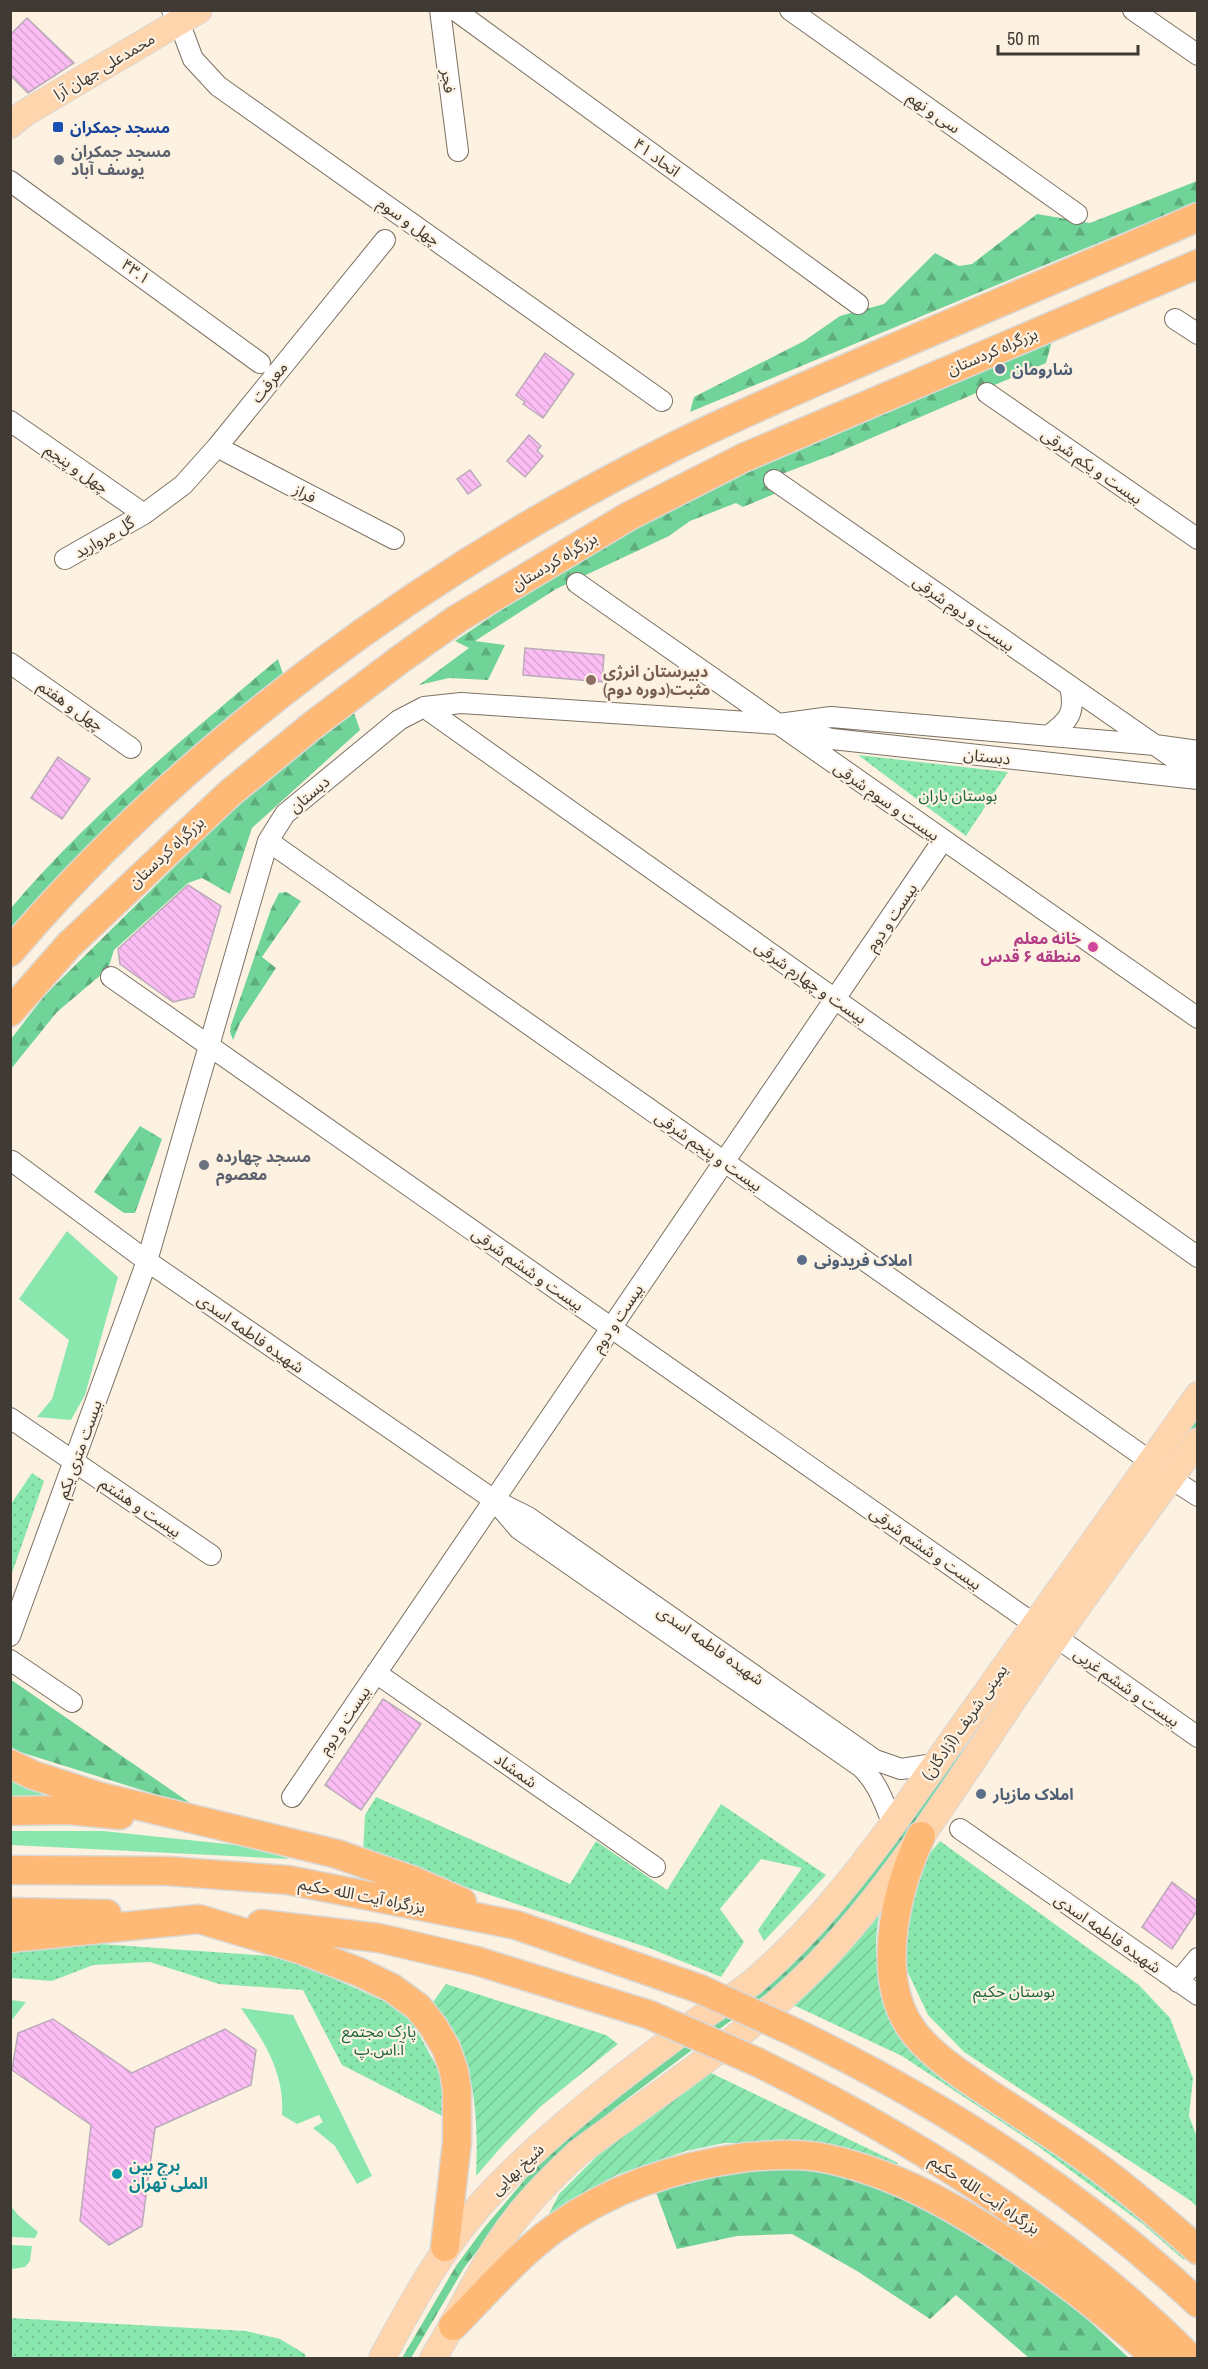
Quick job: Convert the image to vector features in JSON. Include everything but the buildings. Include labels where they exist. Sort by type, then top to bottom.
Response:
[{"type":"highway","points":[[10,952],[38,919],[99,856],[164,793],[304,678],[457,567],[569,502],[671,448],[758,407],[1197,218]]},
{"type":"highway","name":"بزرگراه کردستان","points":[[10,1012],[69,945],[230,793],[313,725],[457,619],[629,516],[743,458],[1197,264]]},
{"type":"highway","points":[[10,1764],[33,1775],[98,1796],[337,1854],[414,1881],[516,1926]]},
{"type":"highway","points":[[10,1811],[68,1810],[203,1822]]},
{"type":"highway","points":[[921,1836],[912,1857],[898,1908],[890,1953],[892,1975],[899,2001],[916,2035],[938,2057],[968,2079],[1083,2156],[1197,2250]]},
{"type":"highway","name":"بزرگراه آیت الله حکیم","points":[[10,1870],[166,1871],[288,1880],[516,1926],[700,1989],[796,2033],[912,2093],[1031,2169],[1156,2265],[1197,2303]]},
{"type":"highway","points":[[10,1912],[72,1912],[199,1919],[299,1949],[359,1972],[392,1988],[418,2007],[446,2048],[454,2071],[457,2091],[457,2142],[445,2247]]},
{"type":"highway","points":[[10,1938],[199,1919]]},
{"type":"highway","name":"بزرگراه آیت الله حکیم","points":[[199,1919],[283,1926],[379,1938],[477,1960],[650,2015],[757,2062],[829,2097],[954,2172],[1066,2251],[1133,2304],[1190,2358]]},
{"type":"highway","points":[[453,2326],[503,2275],[552,2231],[583,2210],[620,2190],[651,2177],[692,2166],[765,2155],[794,2155],[851,2164],[890,2177],[961,2212],[1062,2279],[1115,2320],[1157,2358]]},
{"type":"main road","name":"محمدعلی جهان آرا","points":[[10,125],[25,113],[183,14]]},
{"type":"main road","name":"یمینی شریف (آزادگان)","points":[[699,2020],[753,1982],[813,1925],[855,1876],[1197,1395]]},
{"type":"main road","name":"یمینی شریف (آزادگان)","points":[[730,2042],[769,2011],[851,1927],[921,1836],[1056,1637],[1197,1441]]},
{"type":"main road","name":"شیخ بهایی","points":[[382,2358],[445,2247],[494,2190],[538,2148],[699,2020]]},
{"type":"main road","name":"شیخ بهایی","points":[[433,2358],[500,2240],[552,2177],[579,2152],[730,2042]]},
{"type":"street","name":"فجر","points":[[440,10],[458,151]]},
{"type":"street","name":"اتحاد ۴۱","points":[[455,10],[858,304]]},
{"type":"street","name":"سی و نهم","points":[[790,10],[1077,214]]},
{"type":"street","points":[[1133,10],[1197,55]]},
{"type":"street","name":"چهل و سوم","points":[[183,14],[193,59],[218,86],[662,401]]},
{"type":"street","name":"۴۳.۱","points":[[10,181],[260,363]]},
{"type":"street","name":"معرفت","points":[[144,514],[183,485],[217,447],[385,240]]},
{"type":"street","points":[[1175,319],[1197,334]]},
{"type":"street","name":"بیست و یکم شرقی","points":[[987,393],[1197,539]]},
{"type":"street","name":"چهل و پنجم","points":[[10,422],[144,514]]},
{"type":"street","name":"فراز","points":[[217,447],[394,539]]},
{"type":"street","name":"بیست و دوم شرقی","points":[[774,480],[1155,745],[1197,777]]},
{"type":"street","name":"گل مروارید","points":[[65,559],[144,514]]},
{"type":"street","name":"بیست و سوم شرقی","points":[[577,583],[1197,1018]]},
{"type":"street","name":"چهل و هفتم","points":[[10,663],[130,748]]},
{"type":"street","points":[[1048,736],[1062,726],[1072,710],[1070,686]]},
{"type":"street","name":"دبستان","points":[[147,1261],[268,841],[285,814],[383,732],[411,712],[424,707],[460,703],[779,724],[831,717],[1155,745],[1197,751]]},
{"type":"street","name":"بیست و چهارم شرقی","points":[[424,707],[1197,1257]]},
{"type":"street","name":"دبستان","points":[[779,724],[832,739],[1197,777]]},
{"type":"street","name":"بیست و دوم","points":[[292,1797],[943,840]]},
{"type":"street","name":"بیست و پنجم شرقی","points":[[268,841],[1150,1461]]},
{"type":"street","name":"بیست و ششم شرقی","points":[[111,977],[1034,1624]]},
{"type":"street","name":"شهیده فاطمه اسدی","points":[[11,1160],[147,1261],[494,1500],[528,1517],[871,1766],[901,1769],[934,1764]]},
{"type":"street","name":"بیست متری یکم","points":[[10,1636],[147,1261]]},
{"type":"street","name":"بیست و هشتم","points":[[10,1418],[212,1555]]},
{"type":"street","points":[[1170,1478],[1197,1496]]},
{"type":"street","name":"بیست و ششم غربی","points":[[1056,1637],[1197,1737]]},
{"type":"street","points":[[10,1660],[72,1702]]},
{"type":"street","name":"شمشاد","points":[[376,1673],[655,1867]]},
{"type":"street","name":"شهیده فاطمه اسدی","points":[[871,1766],[893,1824]]},
{"type":"street","name":"شهیده فاطمه اسدی","points":[[960,1829],[1192,1989]]},
{"type":"street","points":[[1192,1989],[1197,1958]]},
{"type":"green space","points":[[1197,181],[1197,202],[690,412],[694,397],[804,341],[840,316],[884,304],[935,253],[959,266],[972,264],[1037,214],[1090,223]]},
{"type":"green space","points":[[1052,341],[1046,363],[832,455],[766,480],[779,492],[743,507],[736,503],[690,521],[669,536],[556,589],[475,641],[505,645],[488,680],[449,678],[419,685],[469,648],[455,641],[578,559],[726,481]]},
{"type":"green space","points":[[278,659],[284,677],[11,934],[11,908],[73,841],[139,778]]},
{"type":"green space","points":[[353,710],[360,730],[252,828],[230,894],[202,878],[188,883],[114,950],[108,969],[57,1012],[11,1069],[11,1039],[45,995],[228,814]]},
{"type":"green space","name":"بوستان باران","points":[[858,755],[1008,772],[966,836]]},
{"type":"green space","points":[[286,892],[301,901],[262,957],[276,968],[240,1023],[233,1040],[230,1032],[231,1025],[271,909],[279,893]]},
{"type":"green space","points":[[140,1126],[162,1139],[135,1213],[124,1213],[94,1192]]},
{"type":"green space","points":[[67,1231],[118,1277],[85,1395],[71,1420],[37,1417],[52,1399],[69,1340],[19,1299]]},
{"type":"green space","points":[[1197,1411],[1197,1429],[870,1887],[810,1956],[778,1985],[615,2108],[570,2146],[499,2222],[464,2268],[411,2358],[402,2358],[456,2266],[484,2228],[533,2170],[598,2112],[773,1980]]},
{"type":"green space","points":[[32,1473],[44,1481],[11,1576],[11,1504]]},
{"type":"green space","points":[[10,1679],[196,1807],[20,1752],[11,1747]]},
{"type":"green space","points":[[11,1776],[45,1796],[11,1800]]},
{"type":"green space","points":[[376,1797],[570,1884],[596,1841],[667,1890],[721,1804],[826,1875],[764,1941],[758,1930],[802,1868],[761,1859],[720,1909],[744,1942],[721,1977],[649,1948],[363,1853],[365,1815]]},
{"type":"green space","points":[[10,1831],[103,1831],[255,1847],[289,1859],[11,1845]]},
{"type":"green space","name":"بوستان حکیم","points":[[940,1841],[1139,1985],[1170,2018],[1193,2078],[1189,2116],[1197,2137],[1197,2207],[964,2052],[928,2015],[902,1960],[917,1869]]},
{"type":"green space","points":[[882,1901],[877,1931],[877,1958],[882,1983],[893,2012],[1192,2252],[1184,2260],[1144,2225],[1035,2144],[902,2056],[787,2002]]},
{"type":"green space","name":"پارک مجتمع آ.اس.پ","points":[[58,1941],[286,1957],[406,2011],[442,2076],[446,2118],[342,2065],[303,1990],[219,1984],[150,1962],[93,1965],[52,1981],[11,1978],[11,1949]]},
{"type":"green space","points":[[446,1984],[606,2035],[618,2044],[540,2107],[476,2176],[475,2106],[468,2071],[454,2033],[433,2002]]},
{"type":"green space","points":[[10,2000],[26,2002],[11,2021]]},
{"type":"green space","points":[[241,2008],[293,2015],[372,2176],[357,2184],[335,2146],[313,2128],[323,2122],[319,2115],[297,2124],[282,2115],[280,2085],[276,2071],[265,2045]]},
{"type":"green space","points":[[707,2071],[898,2163],[890,2168],[764,2143],[724,2143],[686,2151],[616,2175],[545,2222],[559,2194],[596,2157]]},
{"type":"green space","points":[[741,2166],[794,2169],[837,2175],[904,2193],[975,2232],[1072,2305],[1129,2358],[1029,2358],[956,2295],[930,2319],[857,2271],[792,2234],[737,2236],[677,2249],[654,2187]]},
{"type":"green space","points":[[10,2205],[38,2232],[35,2238],[11,2237]]},
{"type":"green space","points":[[11,2245],[32,2246],[30,2261],[25,2267],[11,2269]]},
{"type":"green space","points":[[10,2318],[246,2331],[280,2339],[305,2354],[306,2358],[11,2358]]},
{"type":"place","name":"مسجد جمکران","points":[[58,127]]},
{"type":"place","name":"مسجد جمکران یوسف آباد","points":[[59,160]]},
{"type":"place","name":"شارومان","points":[[1000,369]]},
{"type":"place","name":"دبیرستان انرژی مثبت(دوره دوم)","points":[[591,680]]},
{"type":"place","name":"خانه معلم منطقه ۶ قدس","points":[[1093,947]]},
{"type":"place","name":"مسجد چهارده معصوم","points":[[204,1165]]},
{"type":"place","name":"املاک فریدونی","points":[[802,1260]]},
{"type":"place","name":"املاک مازیار","points":[[981,1794]]},
{"type":"place","name":"برج بین الملی تهران","points":[[117,2174]]}]
